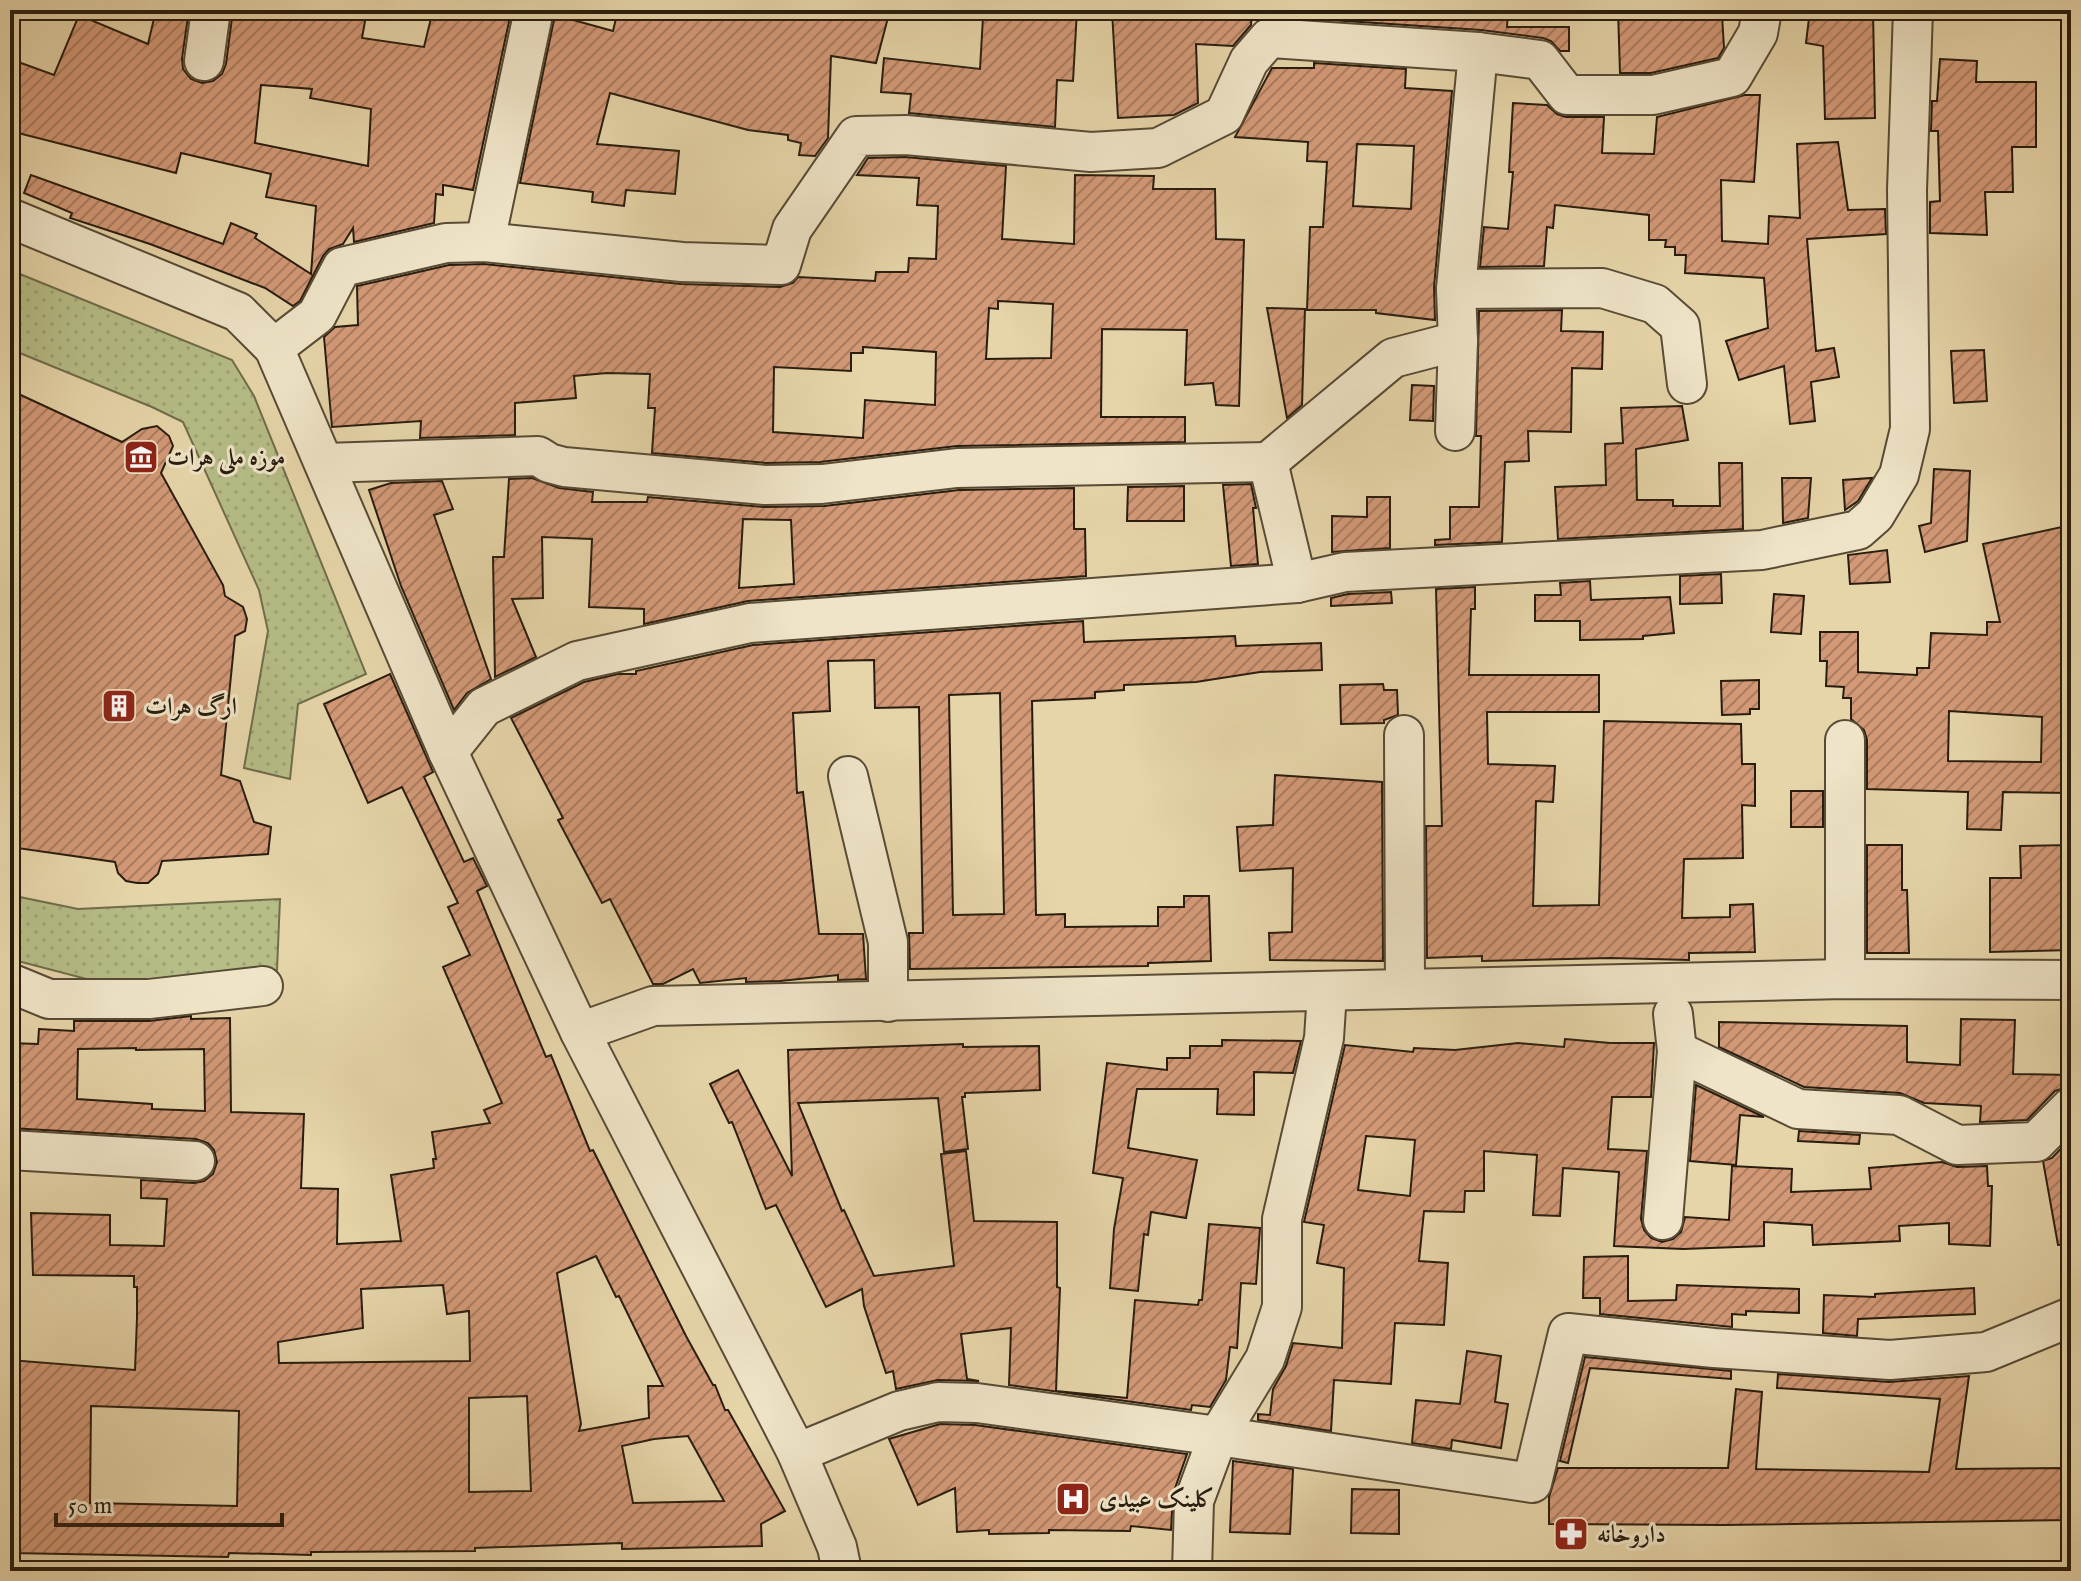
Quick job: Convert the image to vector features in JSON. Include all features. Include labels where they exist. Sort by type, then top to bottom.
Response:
[{"type":"street","points":[[204,61],[211,10]]},
{"type":"street","points":[[485,242],[534,10]]},
{"type":"street","points":[[274,348],[317,315],[342,267],[446,243],[485,242],[682,262],[781,265],[792,229],[856,136],[906,135],[1091,152],[1158,148],[1224,115],[1270,24],[1540,60],[1567,95],[1653,95],[1732,77],[1758,33],[1762,10]]},
{"type":"street","points":[[448,752],[484,707],[577,661],[750,623],[1297,583],[1345,572],[1762,550],[1858,530],[1875,515],[1899,475],[1910,429],[1907,190],[1913,10]]},
{"type":"street","points":[[1455,431],[1456,289],[1478,52]]},
{"type":"street","points":[[10,218],[238,312],[274,348],[448,752],[580,1032],[797,1453],[837,1547],[842,1571]]},
{"type":"street","points":[[1456,289],[1602,288],[1655,304],[1680,326],[1687,384]]},
{"type":"street","points":[[325,463],[538,456],[564,467],[765,485],[836,483],[957,468],[1268,462],[1393,358],[1458,341]]},
{"type":"street","points":[[1268,462],[1297,583]]},
{"type":"street","points":[[1404,735],[1405,989]]},
{"type":"street","points":[[1845,740],[1845,979]]},
{"type":"street","points":[[848,776],[888,942],[888,1002]]},
{"type":"street","points":[[580,1032],[653,1006],[1845,979],[2071,980]]},
{"type":"street","points":[[10,983],[49,999],[149,999],[263,986]]},
{"type":"street","points":[[1192,1571],[1194,1501],[1218,1436],[1265,1359],[1282,1307],[1282,1219],[1324,1038],[1327,992]]},
{"type":"street","points":[[1663,1220],[1677,1051],[1673,1014]]},
{"type":"street","points":[[1677,1051],[1798,1109],[1899,1115],[1957,1145],[2036,1142],[2071,1107]]},
{"type":"street","points":[[10,1150],[195,1161]]},
{"type":"street","points":[[797,1453],[899,1411],[938,1402],[977,1403],[1532,1483],[1568,1333],[1714,1348],[1890,1360],[1986,1352],[2071,1317]]},
{"type":"green space","points":[[10,270],[232,360],[254,396],[366,674],[298,704],[290,779],[244,768],[268,631],[259,590],[183,422],[10,349]]},
{"type":"green space","points":[[10,895],[78,909],[280,899],[277,970],[140,993],[10,959]]},
{"type":"building","points":[[156,10],[189,10],[183,69],[191,79],[202,83],[213,81],[222,74],[233,10],[367,10],[362,38],[424,47],[433,10],[468,10],[510,17],[473,190],[443,185],[443,195],[436,194],[434,223],[354,242],[353,228],[343,244],[329,249],[323,256],[300,301],[293,306],[265,288],[150,244],[70,218],[72,213],[24,193],[31,175],[223,244],[231,223],[257,234],[255,238],[311,274],[316,206],[266,197],[271,174],[181,153],[176,173],[10,131],[19,101],[10,98],[10,59],[54,75],[79,15],[148,44]],"holes":[[[261,85],[312,89],[310,98],[371,109],[368,166],[255,143]]]},
{"type":"building","points":[[618,10],[890,10],[876,63],[831,56],[828,138],[815,156],[799,155],[801,143],[788,140],[788,135],[748,130],[610,93],[597,144],[679,151],[675,194],[626,190],[624,206],[592,202],[593,192],[520,183],[555,15],[613,31]]},
{"type":"building","points":[[989,10],[1077,10],[1073,81],[1057,80],[1055,127],[909,113],[911,94],[881,92],[884,58],[980,69],[983,17],[989,18]]},
{"type":"building","points":[[1112,10],[1252,10],[1251,25],[1233,46],[1196,44],[1198,103],[1174,115],[1118,118]]},
{"type":"building","points":[[1317,10],[1508,10],[1507,27],[1569,27],[1569,51],[1560,51],[1551,41],[1543,38],[1481,30],[1316,19]]},
{"type":"building","points":[[1618,10],[1662,10],[1662,17],[1722,15],[1724,48],[1718,58],[1651,73],[1620,73]]},
{"type":"building","points":[[1810,10],[1873,10],[1875,118],[1825,119],[1823,46],[1806,43]]},
{"type":"building","points":[[1940,59],[1977,61],[1976,82],[2036,82],[2036,147],[2012,147],[2013,192],[1985,192],[1987,235],[1930,233],[1930,202],[1940,201],[1938,131],[1931,131],[1932,101],[1937,101]]},
{"type":"building","points":[[1314,63],[1406,69],[1405,88],[1452,91],[1434,287],[1435,320],[1376,313],[1376,310],[1307,310],[1310,227],[1323,227],[1327,162],[1307,161],[1308,142],[1235,137],[1272,68],[1314,68]],"holes":[[[1357,144],[1414,146],[1411,209],[1353,206]]]},
{"type":"building","points":[[1745,95],[1760,95],[1754,182],[1721,180],[1722,241],[1768,244],[1769,216],[1800,218],[1797,144],[1838,142],[1848,210],[1885,209],[1886,234],[1807,239],[1816,351],[1834,348],[1839,377],[1811,382],[1815,421],[1790,424],[1784,366],[1739,380],[1726,341],[1768,328],[1764,278],[1685,273],[1686,255],[1675,255],[1675,247],[1665,247],[1666,240],[1649,240],[1649,215],[1555,205],[1553,228],[1547,227],[1544,266],[1480,267],[1484,227],[1508,229],[1513,172],[1509,172],[1513,103],[1547,105],[1566,117],[1604,117],[1602,153],[1654,154],[1657,117]]},
{"type":"building","points":[[905,157],[1006,166],[1002,239],[1074,244],[1075,175],[1154,176],[1153,189],[1215,189],[1216,239],[1244,240],[1239,406],[1216,405],[1213,383],[1185,385],[1187,330],[1102,329],[1101,417],[1185,417],[1185,442],[957,446],[820,462],[766,463],[652,453],[655,408],[648,408],[650,374],[607,373],[574,376],[576,398],[515,403],[515,435],[420,438],[421,421],[332,427],[324,337],[335,327],[358,325],[357,286],[449,265],[484,264],[681,284],[780,287],[793,283],[798,277],[875,281],[876,272],[908,272],[909,258],[936,259],[938,206],[917,205],[919,178],[857,175],[868,158]],"holes":[[[998,301],[1053,304],[1051,358],[986,359],[989,308],[998,309]],[[863,347],[936,352],[935,405],[865,400],[863,438],[773,432],[774,367],[851,371],[851,353],[863,353]]]},
{"type":"building","points":[[1267,308],[1305,309],[1302,405],[1287,418]]},
{"type":"building","points":[[1562,310],[1561,331],[1603,332],[1602,369],[1572,368],[1571,432],[1528,431],[1529,461],[1505,462],[1502,542],[1435,545],[1435,540],[1450,539],[1450,507],[1479,507],[1481,436],[1476,436],[1479,311]]},
{"type":"building","points":[[1984,350],[1987,401],[1954,403],[1951,351]]},
{"type":"building","points":[[1412,385],[1434,386],[1433,421],[1410,420]]},
{"type":"building","name":"ارگ هرات","points":[[10,390],[122,442],[142,429],[157,426],[169,436],[173,446],[161,473],[223,585],[225,596],[243,607],[247,619],[245,631],[235,636],[221,775],[240,781],[254,822],[271,827],[268,854],[162,861],[158,874],[148,883],[137,883],[126,881],[118,873],[115,862],[10,847]]},
{"type":"building","points":[[1682,406],[1688,440],[1636,449],[1637,500],[1673,500],[1673,506],[1720,506],[1719,463],[1742,463],[1743,529],[1558,539],[1555,487],[1606,485],[1605,444],[1623,443],[1621,408]]},
{"type":"building","points":[[1934,469],[1970,471],[1967,541],[1925,552],[1919,526],[1931,523]]},
{"type":"building","points":[[532,478],[559,488],[593,492],[592,502],[647,502],[648,497],[765,507],[824,506],[959,490],[1074,488],[1074,529],[1085,529],[1086,576],[748,601],[644,624],[644,609],[589,607],[592,539],[542,537],[543,598],[512,599],[536,657],[495,677],[493,557],[504,557],[509,479]],"holes":[[[743,519],[791,520],[794,584],[739,588]]]},
{"type":"building","points":[[1782,478],[1811,478],[1808,518],[1783,523]]},
{"type":"building","points":[[1872,478],[1858,501],[1845,510],[1843,480]]},
{"type":"building","points":[[442,481],[453,509],[434,515],[491,679],[467,693],[454,710],[401,586],[369,490],[391,483]]},
{"type":"building","points":[[1251,484],[1256,508],[1253,508],[1258,564],[1231,566],[1223,485]]},
{"type":"building","points":[[1184,486],[1184,521],[1127,521],[1128,487]]},
{"type":"building","points":[[1367,497],[1390,497],[1390,548],[1332,552],[1332,516],[1367,517]]},
{"type":"building","points":[[2071,525],[2071,793],[2003,792],[2001,830],[1967,829],[1968,792],[1867,789],[1867,740],[1864,730],[1851,719],[1851,698],[1843,698],[1844,687],[1826,686],[1827,661],[1820,661],[1820,632],[1858,632],[1858,672],[1917,675],[1917,668],[1929,668],[1931,633],[1987,635],[1987,622],[2000,622],[1983,544]],"holes":[[[1949,711],[2042,717],[2041,762],[1948,761]]]},
{"type":"building","points":[[1887,550],[1890,582],[1850,584],[1848,555]]},
{"type":"building","points":[[1721,574],[1722,603],[1680,604],[1680,576]]},
{"type":"building","points":[[1590,581],[1591,600],[1670,597],[1674,633],[1643,636],[1643,639],[1580,640],[1580,621],[1535,621],[1535,595],[1561,595],[1560,583]]},
{"type":"building","points":[[1475,587],[1475,609],[1471,609],[1469,675],[1599,675],[1599,712],[1487,712],[1488,764],[1555,766],[1553,802],[1536,801],[1533,906],[1599,905],[1604,721],[1741,724],[1742,764],[1755,764],[1755,806],[1742,805],[1743,858],[1684,859],[1682,918],[1730,917],[1730,905],[1753,904],[1755,952],[1689,953],[1689,960],[1482,961],[1482,956],[1427,958],[1426,826],[1442,826],[1436,589]]},
{"type":"building","points":[[1391,592],[1392,603],[1331,606],[1331,598],[1348,594]]},
{"type":"building","points":[[1774,594],[1804,596],[1801,634],[1771,632]]},
{"type":"building","points":[[1083,621],[1084,642],[1235,636],[1236,646],[1321,643],[1322,670],[1260,672],[1196,682],[1124,685],[1124,690],[1095,692],[1095,698],[1032,701],[1036,915],[1065,914],[1065,927],[1158,926],[1158,907],[1184,907],[1184,896],[1209,896],[1211,961],[1148,963],[1148,966],[910,969],[909,933],[923,933],[919,707],[875,708],[874,660],[828,661],[830,711],[793,713],[797,793],[803,792],[819,934],[863,934],[866,979],[838,980],[838,975],[780,981],[746,982],[746,978],[700,983],[693,969],[663,984],[653,984],[610,899],[602,903],[558,820],[563,818],[511,718],[584,682],[618,674],[636,674],[636,671],[753,645]],"holes":[[[1000,693],[1004,914],[953,915],[949,695]]]},
{"type":"building","points":[[390,674],[433,772],[424,777],[464,862],[473,858],[487,886],[477,891],[546,1057],[551,1055],[590,1151],[593,1150],[686,1336],[715,1385],[725,1410],[728,1410],[785,1511],[761,1524],[762,1546],[622,1549],[622,1543],[475,1548],[475,1551],[311,1552],[311,1555],[229,1553],[228,1557],[10,1553],[10,1360],[135,1370],[137,1287],[134,1287],[134,1276],[33,1275],[31,1213],[110,1215],[110,1245],[164,1246],[167,1199],[141,1198],[141,1180],[204,1181],[213,1174],[217,1162],[214,1150],[208,1143],[196,1139],[10,1128],[10,1043],[38,1044],[39,1029],[74,1031],[74,1021],[149,1021],[191,1016],[191,1019],[230,1018],[231,1112],[304,1114],[301,1188],[338,1189],[337,1244],[401,1241],[391,1175],[434,1168],[433,1159],[436,1159],[432,1132],[490,1123],[484,1110],[502,1103],[443,967],[470,955],[448,907],[458,903],[402,787],[368,803],[324,704]],"holes":[[[78,1049],[204,1049],[205,1111],[152,1109],[152,1104],[77,1099]],[[596,1256],[663,1386],[648,1386],[649,1418],[579,1431],[581,1424],[557,1273]],[[443,1285],[447,1314],[469,1311],[470,1361],[279,1363],[278,1342],[363,1328],[361,1289]],[[527,1396],[531,1491],[469,1492],[469,1398]],[[91,1406],[239,1411],[237,1506],[90,1503]],[[688,1436],[724,1501],[633,1503],[622,1446]]]},
{"type":"building","points":[[1759,680],[1759,709],[1750,709],[1750,714],[1722,715],[1721,681]]},
{"type":"building","points":[[1383,684],[1384,690],[1397,690],[1398,715],[1384,720],[1384,723],[1341,724],[1340,685]]},
{"type":"building","points":[[1275,775],[1382,782],[1383,961],[1270,960],[1269,933],[1292,932],[1293,868],[1240,871],[1237,827],[1273,825]]},
{"type":"building","points":[[1791,791],[1823,791],[1823,827],[1791,827]]},
{"type":"building","points":[[1867,845],[1902,845],[1902,890],[1907,890],[1909,953],[1867,953]]},
{"type":"building","points":[[2071,845],[2071,950],[1990,952],[1990,878],[2021,878],[2020,846]]},
{"type":"building","points":[[1961,1019],[2015,1020],[2013,1074],[2071,1075],[2071,1086],[2055,1091],[2027,1120],[1980,1122],[1981,1106],[1924,1103],[1900,1093],[1804,1087],[1719,1047],[1719,1022],[1907,1026],[1907,1062],[1960,1065]]},
{"type":"building","points":[[1565,1039],[1654,1043],[1651,1097],[1612,1097],[1608,1149],[1647,1151],[1641,1219],[1644,1230],[1651,1238],[1662,1242],[1673,1239],[1681,1232],[1685,1217],[1729,1220],[1732,1166],[1792,1169],[1791,1192],[1871,1189],[1869,1168],[1942,1162],[1957,1167],[1987,1166],[1988,1186],[1992,1186],[1990,1246],[1949,1244],[1949,1223],[1899,1226],[1900,1241],[1813,1245],[1812,1225],[1764,1222],[1764,1246],[1683,1249],[1614,1246],[1619,1172],[1563,1168],[1560,1216],[1533,1215],[1537,1155],[1484,1151],[1484,1191],[1465,1191],[1464,1212],[1424,1211],[1419,1261],[1448,1263],[1444,1325],[1395,1323],[1391,1384],[1334,1380],[1331,1431],[1258,1420],[1258,1414],[1270,1415],[1273,1389],[1286,1366],[1293,1343],[1342,1348],[1344,1268],[1317,1263],[1324,1225],[1304,1222],[1345,1045],[1413,1052],[1414,1048],[1455,1050],[1518,1043],[1564,1047]],"holes":[[[1366,1136],[1415,1140],[1410,1196],[1358,1190]]]},
{"type":"building","points":[[1222,1040],[1301,1041],[1293,1073],[1254,1072],[1254,1115],[1217,1114],[1218,1089],[1137,1089],[1128,1148],[1197,1160],[1186,1218],[1151,1212],[1148,1235],[1144,1234],[1138,1291],[1110,1288],[1114,1229],[1123,1178],[1093,1173],[1107,1063],[1167,1070],[1167,1058],[1190,1058],[1190,1046],[1222,1046]]},
{"type":"building","points":[[963,1044],[963,1047],[1039,1046],[1040,1090],[965,1093],[962,1097],[968,1149],[944,1152],[938,1098],[798,1103],[842,1211],[874,1276],[954,1266],[941,1154],[966,1151],[974,1221],[1057,1222],[1057,1287],[1060,1288],[1056,1391],[1127,1398],[1135,1300],[1198,1305],[1202,1300],[1209,1224],[1260,1228],[1256,1284],[1241,1283],[1237,1348],[1230,1347],[1226,1380],[1210,1407],[1192,1405],[1191,1410],[1009,1385],[1011,1328],[961,1334],[967,1379],[979,1381],[938,1380],[896,1389],[893,1371],[886,1373],[864,1306],[862,1289],[826,1307],[776,1205],[766,1209],[732,1122],[729,1123],[710,1084],[738,1070],[792,1176],[788,1050]]},
{"type":"building","points":[[1696,1085],[1764,1117],[1740,1115],[1736,1165],[1690,1161]]},
{"type":"building","points":[[1799,1131],[1860,1135],[1859,1144],[1798,1141]]},
{"type":"building","points":[[2071,1138],[2071,1244],[2058,1245],[2043,1161],[2052,1158]]},
{"type":"building","points":[[1628,1256],[1628,1301],[1676,1300],[1677,1285],[1799,1289],[1799,1313],[1746,1311],[1746,1315],[1732,1314],[1732,1327],[1600,1314],[1600,1298],[1583,1298],[1584,1257]]},
{"type":"building","points":[[1974,1288],[1975,1314],[1858,1319],[1857,1336],[1823,1333],[1824,1295],[1875,1297],[1875,1294]]},
{"type":"building","points":[[1467,1351],[1501,1356],[1495,1402],[1508,1404],[1501,1448],[1452,1440],[1451,1449],[1412,1443],[1416,1400],[1460,1404]]},
{"type":"building","points":[[1585,1357],[1731,1371],[1731,1379],[1590,1368],[1568,1463],[1560,1461]]},
{"type":"building","points":[[1778,1374],[1889,1382],[1969,1376],[1956,1469],[2071,1468],[2071,1520],[1549,1524],[1549,1497],[1558,1468],[1728,1468],[1736,1389],[1762,1392],[1756,1469],[1929,1472],[1940,1399],[1777,1388]]},
{"type":"building","points":[[940,1424],[975,1425],[1187,1454],[1173,1494],[1171,1530],[1131,1526],[1130,1531],[957,1532],[955,1488],[918,1505],[889,1439]]},
{"type":"building","points":[[1233,1461],[1293,1469],[1290,1534],[1230,1532]]},
{"type":"building","points":[[1352,1489],[1399,1490],[1399,1534],[1351,1533]]},
{"type":"place","name":"موزه ملی هرات","points":[[141,457]]},
{"type":"place","name":"ارگ هرات","points":[[119,706]]},
{"type":"place","name":"کلینک عبیدی","points":[[1073,1499]]},
{"type":"place","name":"داروخانه","points":[[1571,1534]]}]
